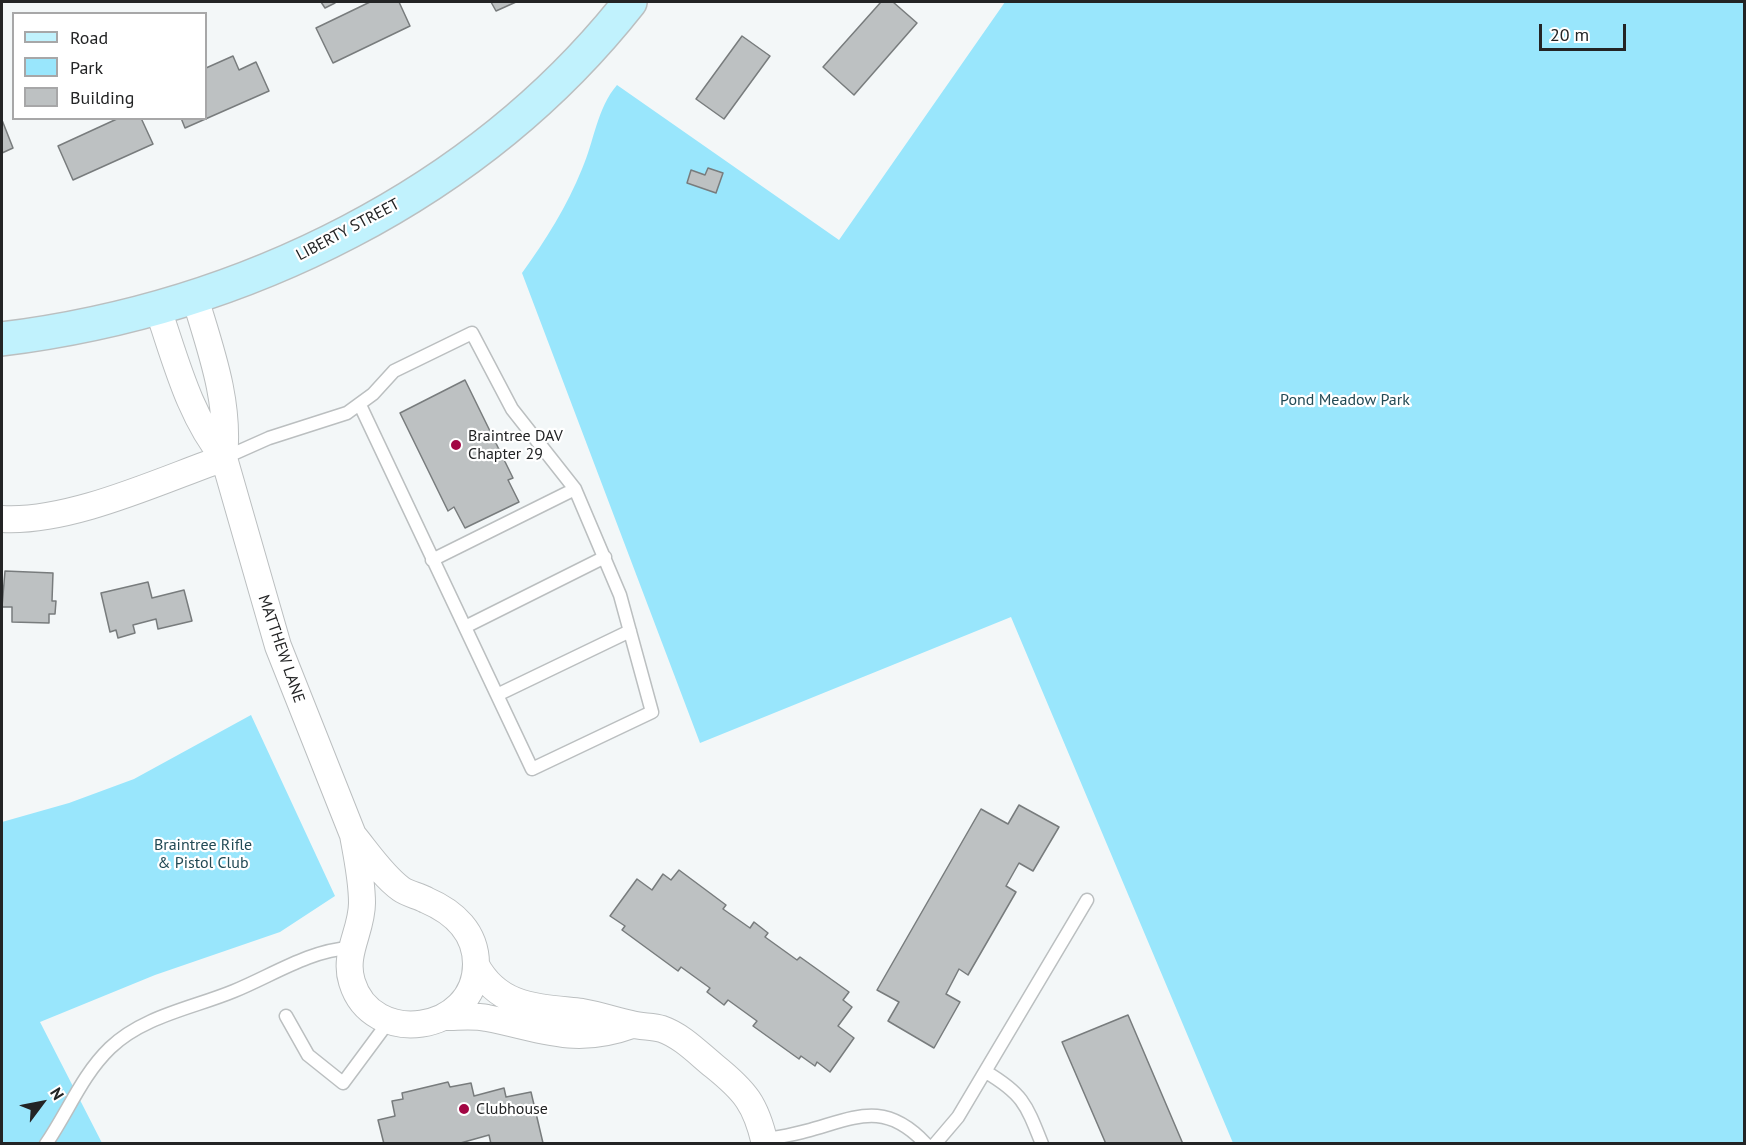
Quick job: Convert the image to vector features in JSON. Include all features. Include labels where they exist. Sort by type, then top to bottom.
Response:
[{"type":"main road","name":"LIBERTY STREET","points":[[2,339],[81,326],[158,309],[268,271],[329,243],[449,171],[554,85],[630,2]]},
{"type":"street","name":"MATTHEW LANE","points":[[195,298],[223,396],[227,433],[224,459]]},
{"type":"street","name":"MATTHEW LANE","points":[[158,309],[192,408],[209,440],[224,459],[278,646],[353,835]]},
{"type":"street","points":[[2,519],[41,518],[69,512],[224,459]]},
{"type":"street","points":[[353,835],[401,889],[449,910],[464,925],[473,944],[476,964],[472,985],[461,1003],[445,1017],[427,1024],[408,1026],[389,1022],[373,1012],[361,999],[352,983],[349,965],[350,948],[358,928],[362,903],[353,835]]},
{"type":"street","points":[[476,964],[490,987],[509,999],[540,1007],[598,1015],[632,1025],[669,1032],[738,1086],[758,1114],[764,1142]]},
{"type":"street","points":[[445,1017],[487,1018],[536,1031],[571,1036],[601,1035],[632,1025]]},
{"type":"lane","points":[[224,459],[269,438],[334,418],[360,405],[394,370],[472,333],[512,409],[575,489],[605,556],[630,631],[652,712],[532,769],[360,405]]},
{"type":"lane","points":[[432,560],[575,489]]},
{"type":"lane","points":[[465,627],[605,556]]},
{"type":"lane","points":[[497,695],[630,631]]},
{"type":"lane","points":[[935,1143],[951,1127],[986,1072],[1087,900]]},
{"type":"lane","points":[[46,1143],[88,1074],[111,1046],[125,1035],[157,1018],[234,991],[319,954],[350,948]]},
{"type":"lane","points":[[286,1016],[308,1055],[343,1083],[389,1022]]},
{"type":"lane","points":[[986,1072],[1018,1093],[1029,1110],[1042,1143]]},
{"type":"lane","points":[[764,1142],[805,1132],[849,1117],[871,1114],[891,1119],[926,1143]]},
{"type":"green space","name":"Pond Meadow Park","points":[[1005,2],[1744,2],[1744,1143],[1233,1143],[1011,617],[700,743],[522,273],[548,235],[570,196],[605,104],[617,85],[839,240]]},
{"type":"green space","name":"Braintree Rifle & Pistol Club","points":[[251,715],[335,896],[280,932],[155,975],[40,1022],[102,1143],[2,1144],[2,822],[69,803],[134,779]]},
{"type":"building","points":[[321,2],[334,2],[335,3],[325,8]]},
{"type":"building","points":[[370,2],[399,2],[410,26],[333,63],[316,28]]},
{"type":"building","points":[[491,2],[516,2],[496,11]]},
{"type":"building","points":[[881,2],[893,2],[917,23],[854,95],[823,67]]},
{"type":"building","points":[[742,36],[770,56],[724,119],[696,99]]},
{"type":"building","points":[[233,56],[239,70],[256,62],[269,91],[207,118],[207,68]]},
{"type":"building","points":[[2,120],[13,148],[2,153]]},
{"type":"building","points":[[115,120],[142,120],[153,144],[73,180],[58,146]]},
{"type":"building","points":[[182,120],[203,120],[185,128]]},
{"type":"building","points":[[708,168],[723,173],[716,193],[687,183],[691,170],[705,175]]},
{"type":"building","name":"Braintree DAV Chapter 29","points":[[465,380],[513,478],[508,480],[519,502],[465,528],[454,507],[448,511],[400,413]]},
{"type":"building","points":[[5,571],[53,573],[52,601],[56,601],[55,614],[49,614],[49,623],[12,622],[12,607],[2,607]]},
{"type":"building","points":[[148,582],[152,598],[184,590],[192,621],[158,629],[156,619],[133,625],[135,633],[118,638],[116,630],[110,632],[101,593]]},
{"type":"building","points":[[1019,805],[1059,827],[1033,871],[1019,863],[1006,886],[1016,892],[968,975],[959,969],[946,994],[960,1002],[934,1048],[888,1021],[899,1002],[877,990],[981,809],[1008,824]]},
{"type":"building","points":[[679,870],[726,905],[723,909],[750,928],[754,922],[768,933],[765,937],[797,960],[800,957],[849,992],[843,1000],[852,1007],[838,1026],[854,1038],[830,1072],[817,1062],[815,1066],[801,1056],[799,1059],[753,1026],[757,1021],[728,1000],[724,1005],[707,992],[710,988],[681,967],[678,971],[622,930],[625,926],[610,916],[637,879],[652,890],[663,874],[671,880]]},
{"type":"building","points":[[1128,1015],[1183,1144],[1106,1144],[1062,1042]]},
{"type":"building","name":"Clubhouse","points":[[448,1082],[450,1087],[471,1083],[474,1096],[504,1088],[506,1097],[531,1092],[543,1143],[491,1144],[489,1135],[457,1144],[384,1144],[378,1120],[395,1116],[392,1101],[403,1099],[402,1093]]},
{"type":"place","name":"Braintree DAV Chapter 29","points":[[456,445]]},
{"type":"place","name":"Clubhouse","points":[[464,1109]]}]
